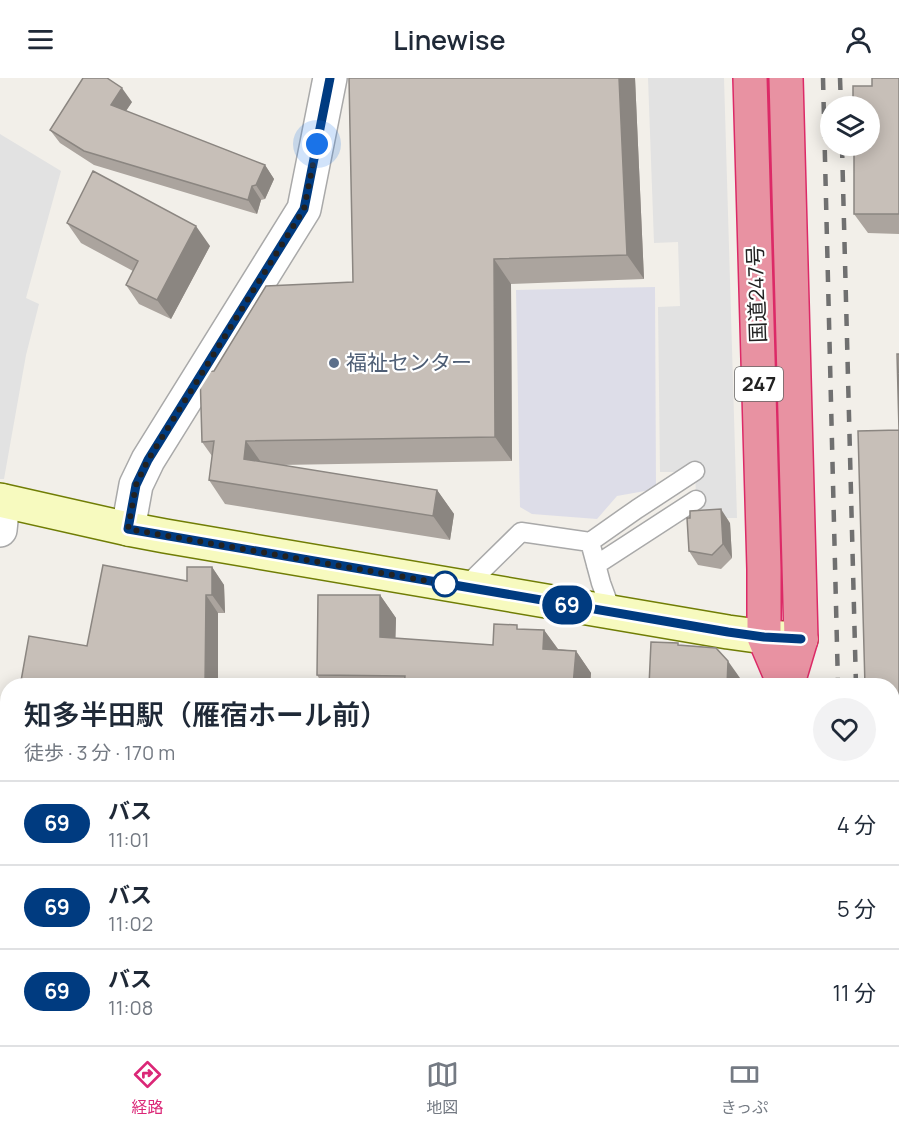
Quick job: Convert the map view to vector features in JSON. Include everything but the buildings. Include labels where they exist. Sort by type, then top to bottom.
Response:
[{"type":"highway","name":"国道247号","points":[[750,78],[765,569],[764,637],[782,678]]},
{"type":"highway","name":"国道247号","points":[[786,78],[801,639],[789,678]]},
{"type":"street","points":[[128,529],[136,485],[148,460],[304,209],[330,78]]},
{"type":"street","points":[[1,510],[128,529],[612,613],[764,637],[801,639]]},
{"type":"lane","points":[[465,587],[520,532],[590,542],[695,471]]},
{"type":"lane","points":[[596,565],[696,500]]},
{"type":"lane","points":[[590,542],[612,613]]},
{"type":"shaded area","points":[[648,78],[724,78],[737,518],[697,518],[695,472],[660,472],[658,307],[680,306],[678,242],[654,243]]},
{"type":"shaded area","points":[[0,134],[61,171],[26,298],[39,304],[26,355],[4,479],[0,479]]},
{"type":"shaded area","points":[[655,287],[656,489],[617,496],[597,519],[532,514],[520,507],[516,290]]},
{"type":"railway","points":[[823,78],[838,678]]},
{"type":"railway","points":[[840,78],[841,96]]},
{"type":"railway","points":[[842,156],[856,678]]},
{"type":"bus line","name":"69","points":[[330,78],[304,209],[148,460],[136,485],[128,529],[728,632],[801,639]]},
{"type":"place","name":"福祉センター","points":[[334,363]]},
{"type":"route","points":[[317,144],[304,209],[148,460],[136,485],[128,529],[445,584]]}]
